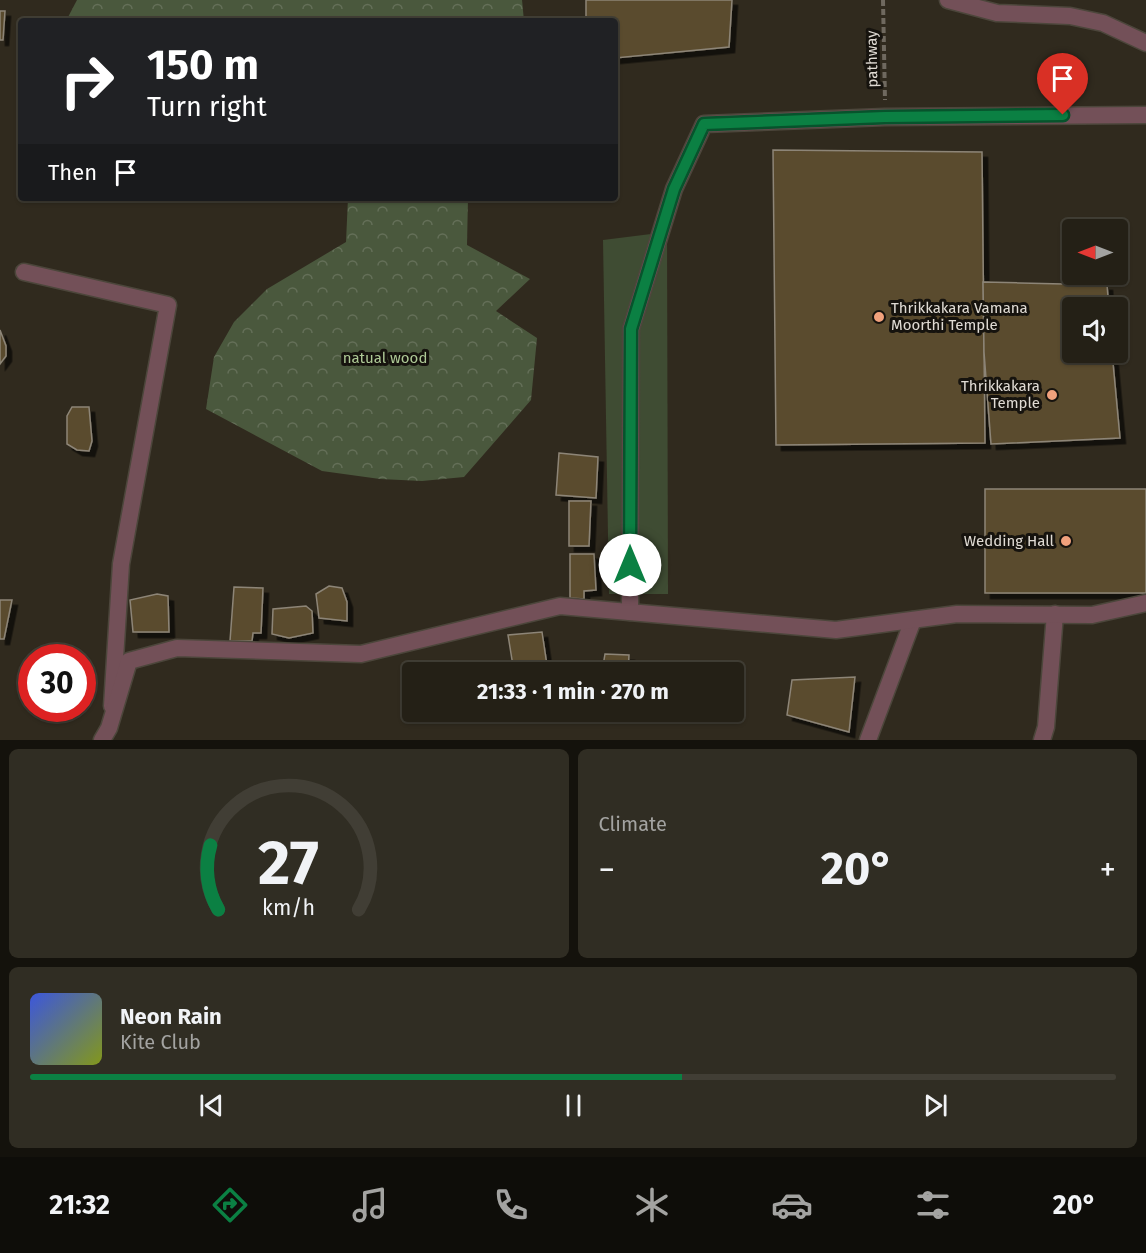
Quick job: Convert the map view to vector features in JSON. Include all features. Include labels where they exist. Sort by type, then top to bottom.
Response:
[{"type":"street","points":[[948,0],[997,13],[1070,16],[1103,23],[1146,43]]},
{"type":"street","points":[[630,612],[631,329],[674,189],[704,124],[885,117],[1146,115]]},
{"type":"street","points":[[24,272],[168,305],[121,564],[111,719]]},
{"type":"street","points":[[102,740],[129,661],[177,648],[361,654],[560,606],[836,630],[957,614],[1092,615],[1146,603]]},
{"type":"street","points":[[1041,740],[1046,727],[1055,614]]},
{"type":"street","points":[[868,740],[913,620]]},
{"type":"path","name":"pathway","points":[[884,0],[885,117]]},
{"type":"green space","points":[[77,0],[522,0],[524,18],[68,18]]},
{"type":"green space","name":"natual wood","points":[[348,201],[468,201],[467,245],[530,279],[496,311],[537,338],[531,400],[464,477],[422,481],[380,479],[322,471],[206,409],[214,357],[234,322],[267,289],[346,242]]},
{"type":"green space","points":[[667,232],[668,594],[609,594],[603,240]]},
{"type":"building","points":[[586,0],[732,0],[729,47],[618,58],[618,18],[586,18]]},
{"type":"building","points":[[0,11],[5,11],[3,40],[0,40]]},
{"type":"building","name":"Thrikkakara Vamana Moorthi Temple","points":[[773,150],[982,152],[985,443],[776,445]]},
{"type":"building","name":"Thrikkakara Temple","points":[[983,282],[1107,285],[1108,297],[1062,297],[1062,363],[1113,363],[1120,438],[991,444],[984,352]]},
{"type":"building","points":[[0,330],[6,346],[6,356],[0,364]]},
{"type":"building","points":[[72,407],[89,407],[92,441],[89,451],[77,450],[67,444],[67,416]]},
{"type":"building","points":[[559,453],[598,457],[596,498],[556,495]]},
{"type":"building","name":"Wedding Hall","points":[[985,489],[1146,489],[1146,593],[985,593]]},
{"type":"building","points":[[569,501],[591,501],[589,546],[569,546]]},
{"type":"building","points":[[570,554],[594,554],[596,590],[584,591],[584,599],[570,598]]},
{"type":"building","points":[[329,586],[342,588],[347,602],[347,621],[319,618],[316,594]]},
{"type":"building","points":[[234,587],[263,588],[261,633],[253,633],[252,641],[230,641]]},
{"type":"building","points":[[157,594],[168,596],[169,632],[133,632],[130,600]]},
{"type":"building","points":[[0,600],[12,600],[4,639],[0,639]]},
{"type":"building","points":[[306,606],[312,611],[313,633],[289,638],[272,634],[273,609]]},
{"type":"building","points":[[542,632],[546,662],[512,662],[508,635]]},
{"type":"building","points":[[605,654],[629,655],[629,662],[604,662]]},
{"type":"building","points":[[855,677],[849,732],[787,715],[792,680]]},
{"type":"place","name":"Thrikkakara Vamana Moorthi Temple","points":[[879,317]]},
{"type":"place","name":"Thrikkakara Temple","points":[[1052,395]]},
{"type":"place","name":"Wedding Hall","points":[[1066,541]]},
{"type":"route","points":[[630,565],[631,329],[674,189],[704,124],[885,117],[1063,115]]}]
